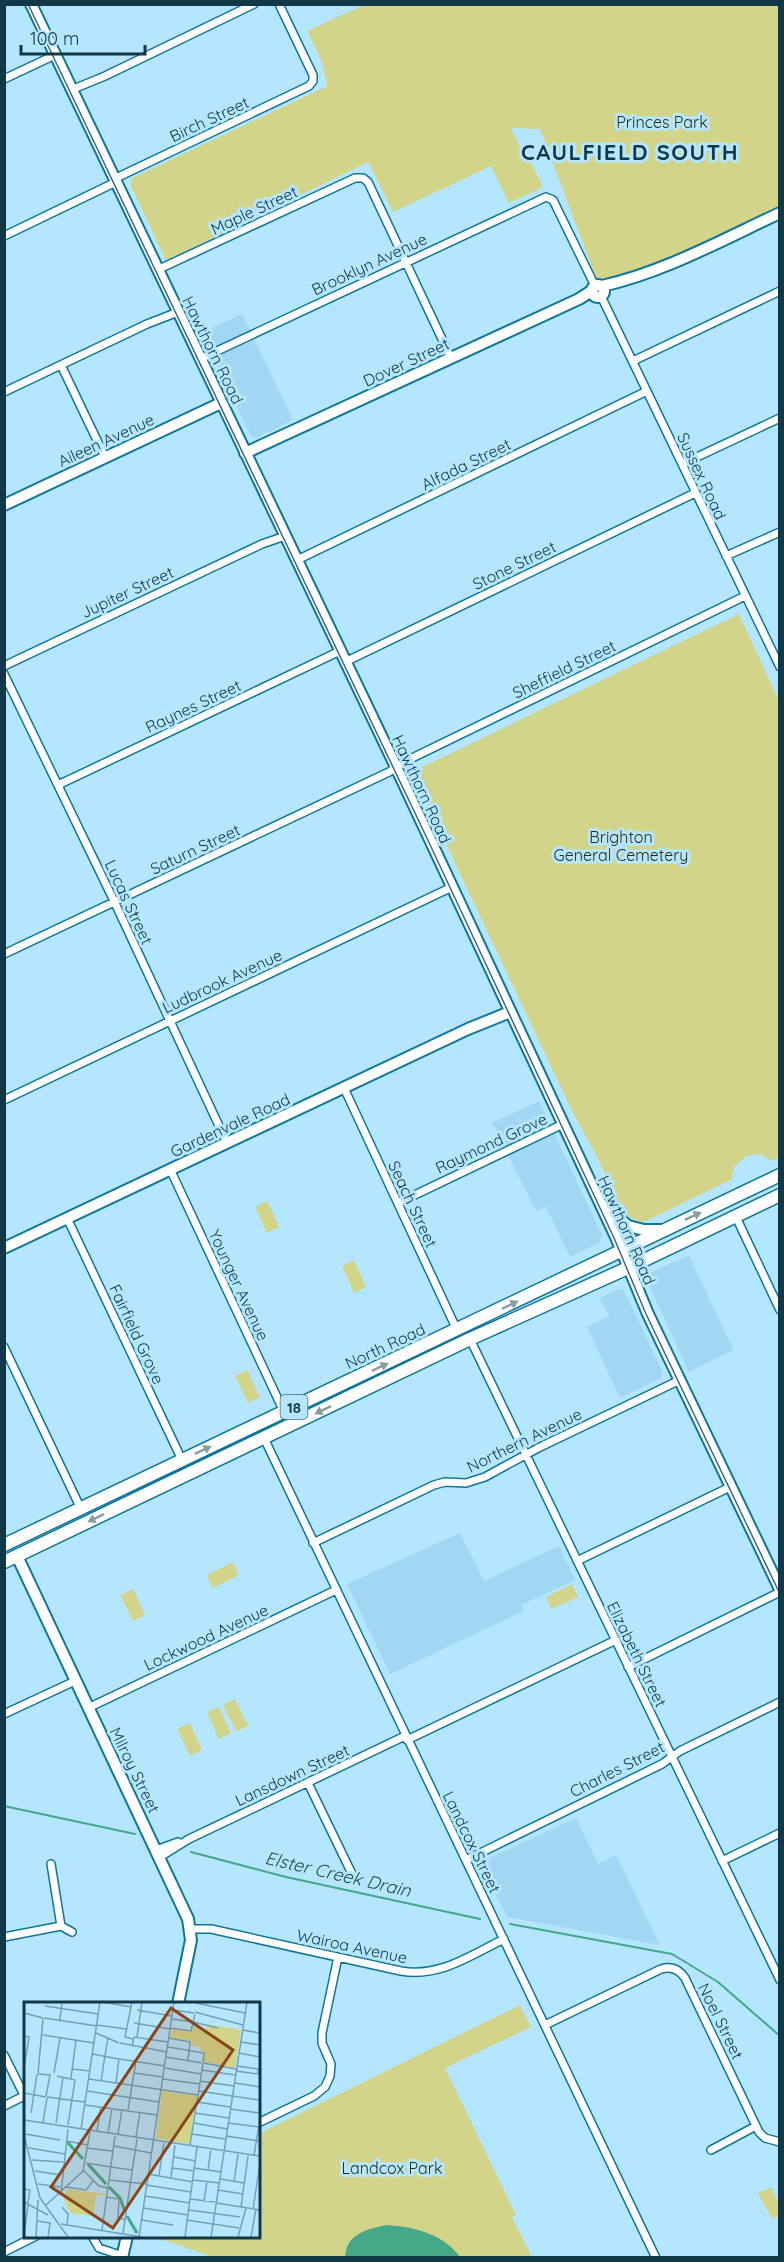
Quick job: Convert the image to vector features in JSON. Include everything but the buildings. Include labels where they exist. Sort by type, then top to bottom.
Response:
[{"type":"highway","name":"North Road","points":[[4,1545],[780,1175]]},
{"type":"highway","name":"North Road","points":[[4,1562],[780,1195]]},
{"type":"highway","points":[[572,1273],[580,1290]]},
{"type":"highway","points":[[132,1484],[138,1498]]},
{"type":"street","name":"Hawthorn Road","points":[[30,4],[396,767],[730,1487],[776,1575],[780,1591]]},
{"type":"street","name":"Birch Street","points":[[4,236],[305,88],[313,81],[311,72],[279,4]]},
{"type":"street","points":[[72,92],[254,5]]},
{"type":"street","points":[[4,79],[54,55]]},
{"type":"street","name":"Maple Street","points":[[157,270],[355,178],[363,178],[368,182],[406,262]]},
{"type":"street","name":"Brooklyn Avenue","points":[[200,359],[539,199],[550,198]]},
{"type":"street","name":"Sussex Road","points":[[550,198],[611,315],[779,666]]},
{"type":"street","name":"Dover Street","points":[[245,453],[579,299],[670,264],[780,213]]},
{"type":"street","points":[[406,262],[451,358]]},
{"type":"street","points":[[633,361],[780,291]]},
{"type":"street","points":[[4,392],[176,309]]},
{"type":"street","points":[[61,365],[105,457]]},
{"type":"street","name":"Alfada Street","points":[[297,560],[647,391]]},
{"type":"street","name":"Aileen Avenue","points":[[4,505],[221,403]]},
{"type":"street","points":[[682,464],[780,418]]},
{"type":"street","name":"Stone Street","points":[[345,662],[695,493]]},
{"type":"street","points":[[726,556],[780,532]]},
{"type":"street","name":"Jupiter Street","points":[[4,666],[284,533]]},
{"type":"street","name":"Sheffield Street","points":[[396,767],[745,596]]},
{"type":"street","name":"Raynes Street","points":[[58,785],[340,651]]},
{"type":"street","name":"Lucas Street","points":[[4,674],[115,903],[227,1143]]},
{"type":"street","name":"Saturn Street","points":[[4,954],[396,767]]},
{"type":"street","name":"Ludbrook Avenue","points":[[4,1100],[452,887]]},
{"type":"street","name":"Gardenvale Road","points":[[4,1248],[509,1008]]},
{"type":"street","name":"Seach Street","points":[[344,1088],[457,1331]]},
{"type":"street","name":"Raymond Grove","points":[[398,1203],[563,1124]]},
{"type":"street","name":"Younger Avenue","points":[[170,1169],[284,1412]]},
{"type":"street","points":[[600,1204],[628,1226],[645,1230],[664,1230]]},
{"type":"street","points":[[736,1217],[780,1310]]},
{"type":"street","name":"Fairfield Grove","points":[[67,1218],[182,1460]]},
{"type":"street","name":"Elizabeth Street","points":[[470,1340],[722,1861],[776,1965],[780,1980]]},
{"type":"street","points":[[4,1347],[81,1509]]},
{"type":"street","name":"Northern Avenue","points":[[313,1543],[435,1485],[446,1482],[472,1482],[680,1380]]},
{"type":"street","name":"Landcox Street","points":[[264,1438],[656,2258]]},
{"type":"street","points":[[577,1561],[730,1487]]},
{"type":"street","name":"Milroy Street","points":[[16,1556],[184,1910],[190,1929],[188,1958],[178,2002]]},
{"type":"street","name":"Lockwood Avenue","points":[[88,1708],[336,1590]]},
{"type":"street","points":[[628,1667],[780,1591]]},
{"type":"street","name":"Lansdown Street","points":[[158,1853],[616,1640]]},
{"type":"street","points":[[4,1714],[75,1681]]},
{"type":"street","name":"Charles Street","points":[[466,1860],[662,1764],[780,1702]]},
{"type":"street","points":[[308,1783],[354,1878]]},
{"type":"street","points":[[722,1861],[780,1833]]},
{"type":"street","points":[[51,1864],[61,1926]]},
{"type":"street","points":[[4,1937],[61,1926],[72,1932]]},
{"type":"street","name":"Wairoa Avenue","points":[[190,1929],[211,1929],[421,1973],[453,1964],[504,1939]]},
{"type":"street","points":[[260,2122],[314,2096],[328,2083],[331,2064],[323,2047],[321,2033],[338,1957]]},
{"type":"street","name":"Noel Street","points":[[544,2025],[662,1969],[674,1969],[685,1978],[758,2129]]},
{"type":"street","points":[[4,2055],[24,2095]]},
{"type":"street","points":[[4,2106],[24,2097]]},
{"type":"street","points":[[711,2150],[758,2129],[765,2138],[780,2142]]},
{"type":"street","points":[[4,2252],[32,2238]]},
{"type":"street","points":[[93,2238],[102,2250],[122,2257],[127,2238]]},
{"type":"shaded area","points":[[242,314],[293,420],[256,438],[251,436],[201,333]]},
{"type":"shaded area","points":[[539,1101],[602,1235],[599,1243],[570,1257],[546,1207],[536,1211],[492,1123]]},
{"type":"shaded area","points":[[689,1255],[733,1350],[689,1372],[646,1279],[648,1274]]},
{"type":"shaded area","points":[[619,1289],[624,1290],[663,1373],[661,1378],[620,1398],[587,1327],[609,1316],[600,1298]]},
{"type":"shaded area","points":[[460,1533],[484,1581],[559,1546],[575,1580],[521,1605],[524,1611],[390,1674],[347,1584]]},
{"type":"shaded area","points":[[576,1818],[598,1864],[616,1855],[660,1945],[507,1917],[480,1862]]},
{"type":"shaded area","points":[[387,2225],[428,2233],[453,2249],[460,2257],[345,2257],[346,2249],[353,2238],[372,2228]]},
{"type":"green space","name":"Princes Park","points":[[364,5],[779,5],[779,206],[668,259],[602,282],[595,275],[540,129],[511,128],[522,151],[525,150],[543,187],[509,203],[491,166],[393,212],[368,162],[166,261],[130,184],[132,178],[327,86],[322,62],[307,31]]},
{"type":"green space","name":"Brighton General Cemetery","points":[[739,614],[779,701],[779,1157],[771,1161],[761,1154],[746,1156],[734,1167],[732,1179],[644,1222],[632,1219],[622,1210],[573,1113],[412,772]]},
{"type":"green space","points":[[267,1201],[279,1227],[267,1233],[255,1207]]},
{"type":"green space","points":[[354,1260],[366,1287],[354,1293],[342,1266]]},
{"type":"green space","points":[[247,1370],[260,1397],[248,1403],[235,1376]]},
{"type":"green space","points":[[233,1562],[239,1575],[212,1588],[207,1575]]},
{"type":"green space","points":[[572,1584],[578,1597],[551,1609],[546,1597]]},
{"type":"green space","points":[[133,1589],[145,1615],[133,1621],[120,1595]]},
{"type":"green space","points":[[235,1699],[248,1726],[236,1731],[223,1705]]},
{"type":"green space","points":[[219,1707],[231,1733],[219,1739],[207,1712]]},
{"type":"green space","points":[[190,1723],[202,1750],[190,1756],[177,1729]]},
{"type":"green space","name":"Landcox Park","points":[[520,2005],[531,2027],[445,2068],[516,2215],[512,2217],[532,2257],[212,2257],[159,2238],[260,2238],[260,2133]]},
{"type":"green space","points":[[771,2187],[779,2204],[779,2215],[772,2219],[758,2193]]},
{"type":"waterway","name":"Elster Creek Drain","points":[[4,1806],[135,1834]]},
{"type":"waterway","name":"Elster Creek Drain","points":[[191,1852],[286,1877],[480,1919]]},
{"type":"waterway","name":"Elster Creek Drain","points":[[510,1924],[672,1954],[718,1982],[780,2036]]},
{"type":"tram line","points":[[28,4],[425,834],[614,1238],[646,1314],[780,1594]]},
{"type":"district","name":"CAULFIELD SOUTH","points":[[630,152]]}]
